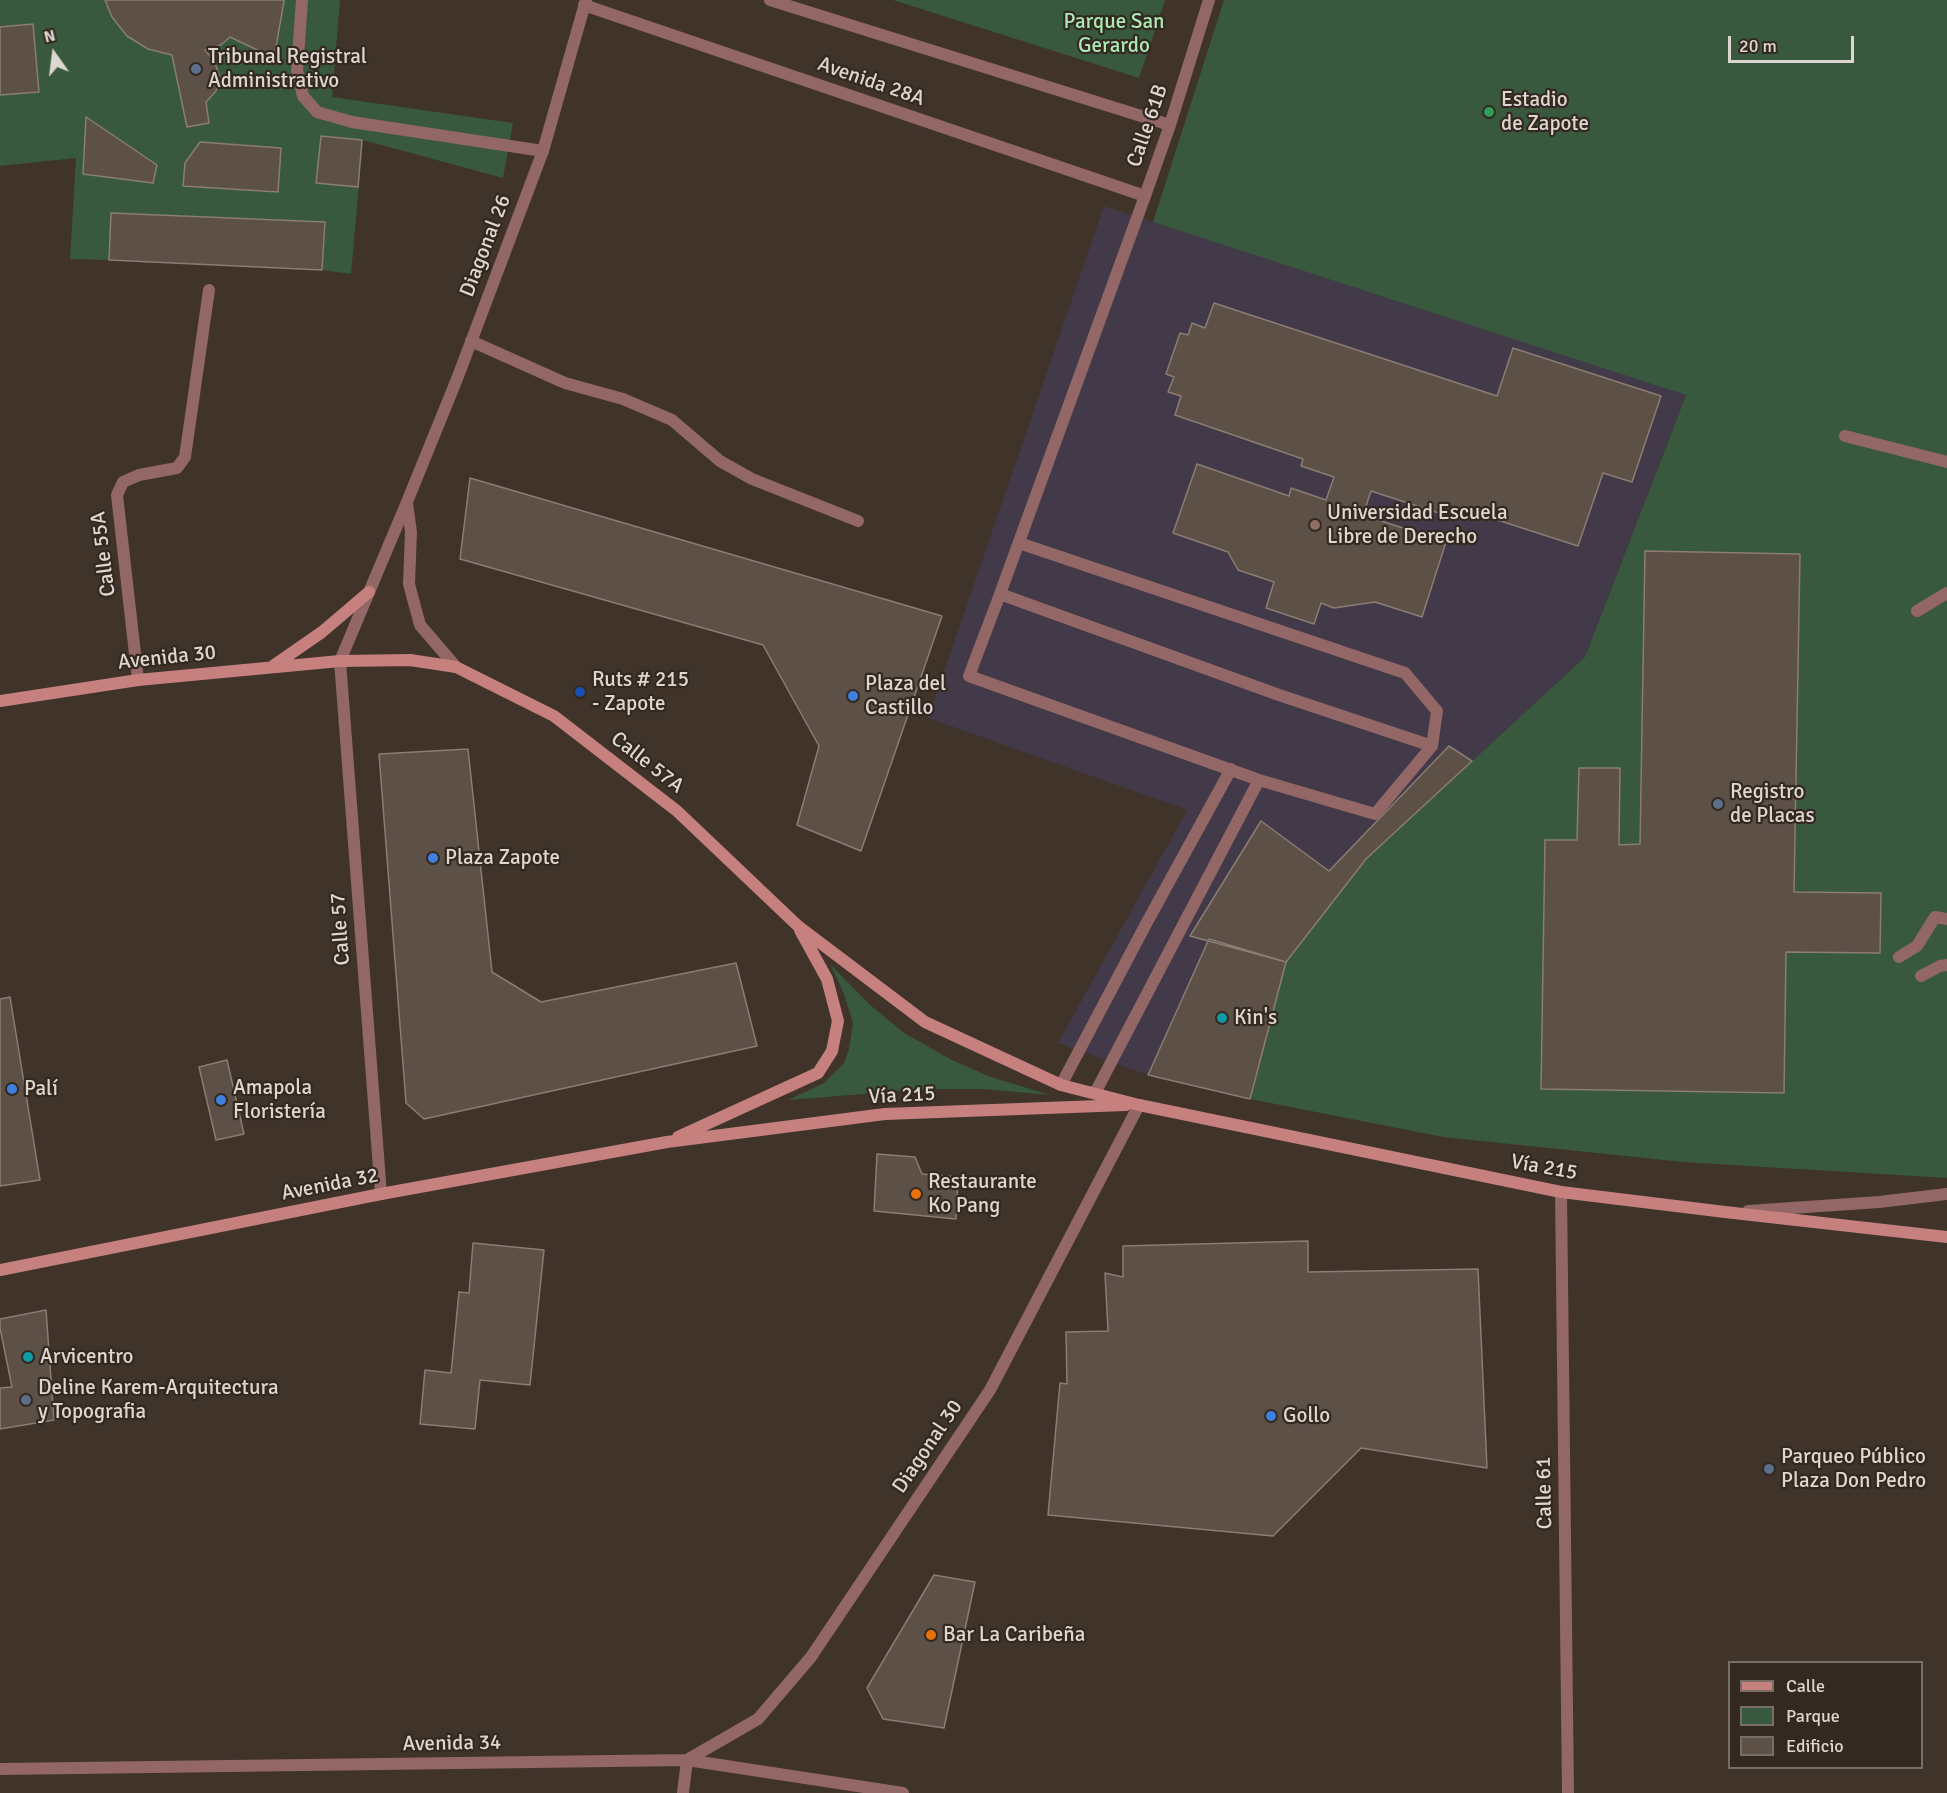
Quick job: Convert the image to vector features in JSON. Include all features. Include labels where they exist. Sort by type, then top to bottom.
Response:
[{"type":"main road","points":[[272,667],[322,632],[369,592]]},
{"type":"main road","name":"Calle 57A","points":[[340,661],[410,660],[456,667],[554,716],[677,811],[798,926]]},
{"type":"main road","name":"Avenida 30","points":[[0,700],[138,680],[340,661]]},
{"type":"main road","points":[[667,1142],[818,1073],[832,1051],[837,1021],[827,979],[798,926]]},
{"type":"main road","name":"Vía 215","points":[[798,926],[925,1022],[1061,1085],[1139,1105],[1561,1192],[1947,1237]]},
{"type":"main road","name":"Vía 215","points":[[667,1142],[885,1114],[1139,1105]]},
{"type":"main road","name":"Avenida 32","points":[[0,1270],[381,1194],[667,1142]]},
{"type":"street","points":[[302,0],[297,70],[303,96],[317,112],[352,122],[543,151]]},
{"type":"street","points":[[770,0],[1170,125]]},
{"type":"street","name":"Calle 61B","points":[[1209,0],[1145,196],[969,676],[1231,769]]},
{"type":"street","name":"Diagonal 26","points":[[340,661],[407,502],[543,151],[585,3]]},
{"type":"street","name":"Avenida 28A","points":[[585,3],[1145,196]]},
{"type":"street","name":"Calle 55A","points":[[138,680],[117,495],[123,482],[139,475],[177,468],[185,457],[209,290]]},
{"type":"street","points":[[471,340],[565,383],[623,399],[672,420],[720,461],[752,479],[858,522]]},
{"type":"street","points":[[1845,436],[1947,462]]},
{"type":"street","name":"Diagonal 26","points":[[407,502],[411,532],[409,584],[420,625],[456,667]]},
{"type":"street","points":[[1019,543],[1405,673],[1437,711],[1432,746],[1375,814],[1259,780],[1231,769],[1061,1085]]},
{"type":"street","points":[[1917,611],[1947,593]]},
{"type":"street","points":[[1000,594],[1432,746]]},
{"type":"street","name":"Calle 57","points":[[340,661],[381,1194]]},
{"type":"street","points":[[1095,1093],[1259,780]]},
{"type":"street","points":[[1899,957],[1917,946],[1941,918]]},
{"type":"street","points":[[1922,976],[1940,966],[1947,965]]},
{"type":"street","name":"Diagonal 30","points":[[687,1760],[758,1719],[811,1657],[990,1390],[1139,1105]]},
{"type":"street","name":"Calle 61","points":[[1561,1192],[1568,1793]]},
{"type":"street","points":[[1725,1212],[1879,1202],[1947,1194]]},
{"type":"street","points":[[683,1793],[687,1760]]},
{"type":"street","name":"Avenida 34","points":[[0,1769],[687,1760],[903,1793]]},
{"type":"shaded area","name":"Universidad Escuela Libre de Derecho","points":[[1104,206],[1686,394],[1585,657],[1366,859],[1209,940],[1148,1075],[1058,1043],[1187,810],[928,718]]},
{"type":"green space","points":[[0,0],[105,0],[112,17],[127,36],[148,49],[172,55],[209,123],[206,102],[214,61],[205,50],[221,45],[230,37],[274,57],[284,0],[340,0],[332,97],[513,123],[503,178],[363,140],[351,274],[322,270],[324,222],[112,213],[109,260],[70,259],[76,158],[0,166]]},
{"type":"green space","name":"Parque San Gerardo","points":[[893,0],[1165,0],[1139,78]]},
{"type":"green space","points":[[1224,0],[1947,0],[1947,1178],[1683,1162],[1443,1137],[1250,1099],[1286,962],[1366,859],[1585,657],[1686,395],[1153,222]]},
{"type":"green space","points":[[830,964],[869,1004],[904,1033],[952,1060],[991,1077],[1050,1095],[984,1089],[925,1089],[788,1100],[824,1083],[844,1063],[849,1049],[853,1023],[844,994]]},
{"type":"building","name":"Tribunal Registral Administrativo","points":[[105,0],[284,1],[274,58],[230,37],[221,45],[205,50],[214,61],[220,77],[216,91],[206,102],[209,123],[187,127],[172,55],[148,49],[127,36],[112,17]]},
{"type":"building","points":[[33,24],[39,92],[0,95],[0,27]]},
{"type":"building","points":[[86,117],[157,165],[153,183],[83,174]]},
{"type":"building","points":[[321,136],[362,140],[358,187],[316,183]]},
{"type":"building","points":[[200,142],[281,148],[278,192],[183,186],[185,163]]},
{"type":"building","points":[[111,213],[325,222],[322,270],[109,260]]},
{"type":"building","points":[[1214,303],[1497,396],[1513,348],[1661,396],[1632,482],[1603,473],[1578,546],[1460,508],[1457,519],[1371,491],[1363,515],[1446,542],[1422,617],[1375,602],[1334,608],[1321,603],[1314,624],[1266,608],[1274,582],[1238,570],[1228,552],[1173,533],[1197,464],[1289,496],[1291,488],[1326,500],[1334,477],[1301,466],[1303,459],[1175,415],[1181,396],[1168,392],[1174,377],[1166,374],[1180,333],[1188,335],[1192,323],[1205,328]]},
{"type":"building","name":"Plaza del Castillo","points":[[470,478],[942,616],[861,851],[797,825],[819,746],[763,645],[460,559]]},
{"type":"building","name":"Registro de Placas","points":[[1645,551],[1800,554],[1794,892],[1881,893],[1880,953],[1786,952],[1784,1093],[1541,1089],[1545,840],[1577,840],[1579,768],[1620,768],[1619,845],[1640,844]]},
{"type":"building","points":[[1449,746],[1472,761],[1366,859],[1286,962],[1190,936],[1261,821],[1329,871]]},
{"type":"building","name":"Plaza Zapote","points":[[468,749],[492,972],[541,1002],[736,963],[757,1046],[424,1119],[406,1103],[379,754]]},
{"type":"building","name":"Kin's","points":[[1209,939],[1286,962],[1250,1099],[1148,1075]]},
{"type":"building","name":"Palí","points":[[10,997],[40,1180],[0,1186],[0,999]]},
{"type":"building","name":"Amapola Floristería","points":[[227,1060],[244,1134],[216,1140],[199,1067]]},
{"type":"building","name":"Restaurante Ko Pang","points":[[877,1154],[915,1157],[922,1174],[958,1177],[956,1219],[874,1211]]},
{"type":"building","name":"Gollo","points":[[1308,1241],[1308,1272],[1478,1269],[1487,1468],[1361,1448],[1273,1536],[1048,1515],[1060,1383],[1067,1384],[1066,1332],[1108,1331],[1105,1273],[1123,1277],[1123,1246]]},
{"type":"building","points":[[473,1243],[544,1250],[530,1385],[480,1380],[475,1429],[420,1424],[425,1370],[451,1373],[459,1292],[469,1293]]},
{"type":"building","name":"Arvicentro","points":[[46,1310],[54,1420],[0,1429],[0,1388],[12,1387],[0,1319]]},
{"type":"building","name":"Bar La Caribeña","points":[[934,1575],[975,1582],[944,1728],[883,1719],[867,1688]]},
{"type":"place","name":"Tribunal Registral Administrativo","points":[[196,69]]},
{"type":"place","name":"Estadio de Zapote","points":[[1489,112]]},
{"type":"place","name":"Universidad Escuela Libre de Derecho","points":[[1315,525]]},
{"type":"place","name":"Ruts # 215 - Zapote","points":[[580,692]]},
{"type":"place","name":"Plaza del Castillo","points":[[853,696]]},
{"type":"place","name":"Registro de Placas","points":[[1718,804]]},
{"type":"place","name":"Plaza Zapote","points":[[433,858]]},
{"type":"place","name":"Kin's","points":[[1222,1018]]},
{"type":"place","name":"Palí","points":[[12,1089]]},
{"type":"place","name":"Amapola Floristería","points":[[221,1100]]},
{"type":"place","name":"Restaurante Ko Pang","points":[[916,1194]]},
{"type":"place","name":"Arvicentro","points":[[28,1357]]},
{"type":"place","name":"Deline Karem-Arquitectura y Topografia","points":[[26,1400]]},
{"type":"place","name":"Gollo","points":[[1271,1416]]},
{"type":"place","name":"Parqueo Público Plaza Don Pedro","points":[[1769,1469]]},
{"type":"place","name":"Bar La Caribeña","points":[[931,1635]]}]
